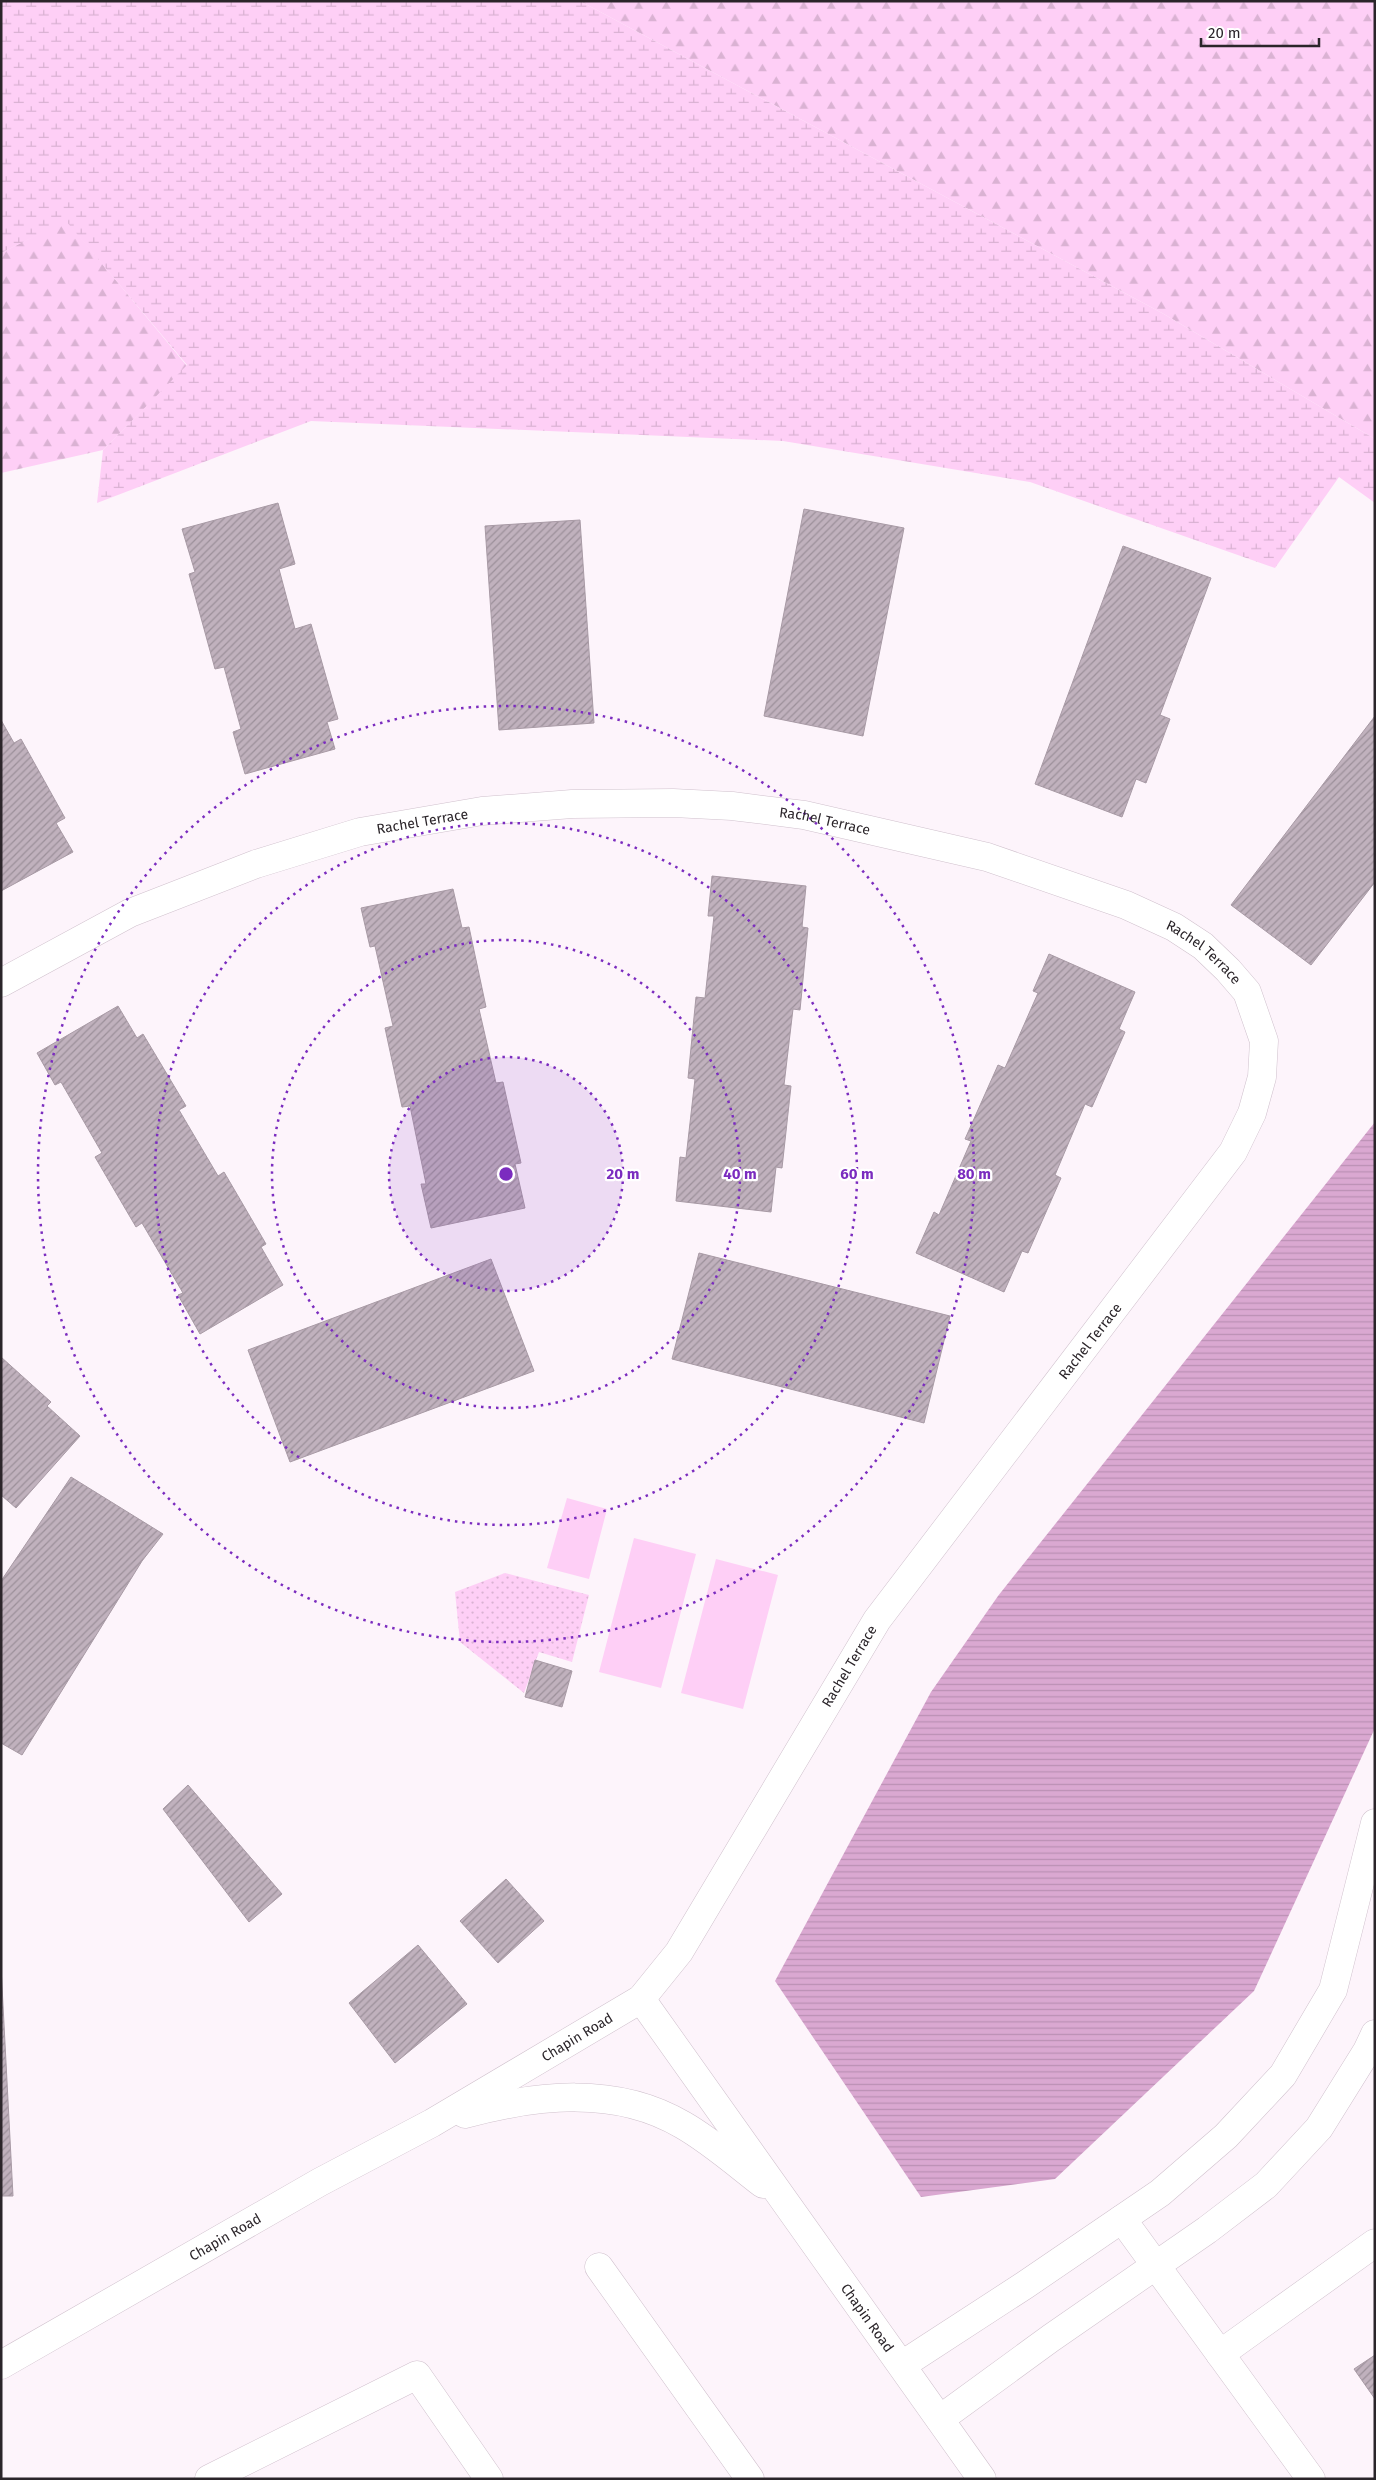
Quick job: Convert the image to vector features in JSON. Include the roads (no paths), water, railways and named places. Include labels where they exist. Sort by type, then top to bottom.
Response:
[{"type":"street","name":"Rachel Terrace","points":[[1,983],[130,913],[256,864],[360,832],[482,811],[572,804],[673,803],[732,806],[804,815],[987,857],[1126,906],[1174,927],[1203,946],[1247,992],[1264,1041],[1262,1077],[1252,1113],[1233,1152],[877,1620],[679,1952],[641,1999]]},
{"type":"street","points":[[902,2365],[1025,2285],[1160,2193],[1226,2136],[1283,2075],[1333,1990],[1375,1823]]},
{"type":"street","name":"Chapin Road","points":[[1,2365],[320,2182],[432,2123],[641,1999],[790,2206],[982,2479]]},
{"type":"street","points":[[940,2419],[1266,2185],[1319,2128],[1368,2051],[1375,2034]]},
{"type":"street","points":[[432,2123],[499,2105],[548,2097],[581,2096],[649,2108],[683,2124],[790,2206]]},
{"type":"street","points":[[1122,2218],[1311,2479]]},
{"type":"street","points":[[1220,2354],[1375,2243]]},
{"type":"street","points":[[599,2267],[750,2479]]},
{"type":"street","points":[[209,2479],[417,2375],[489,2479]]}]
